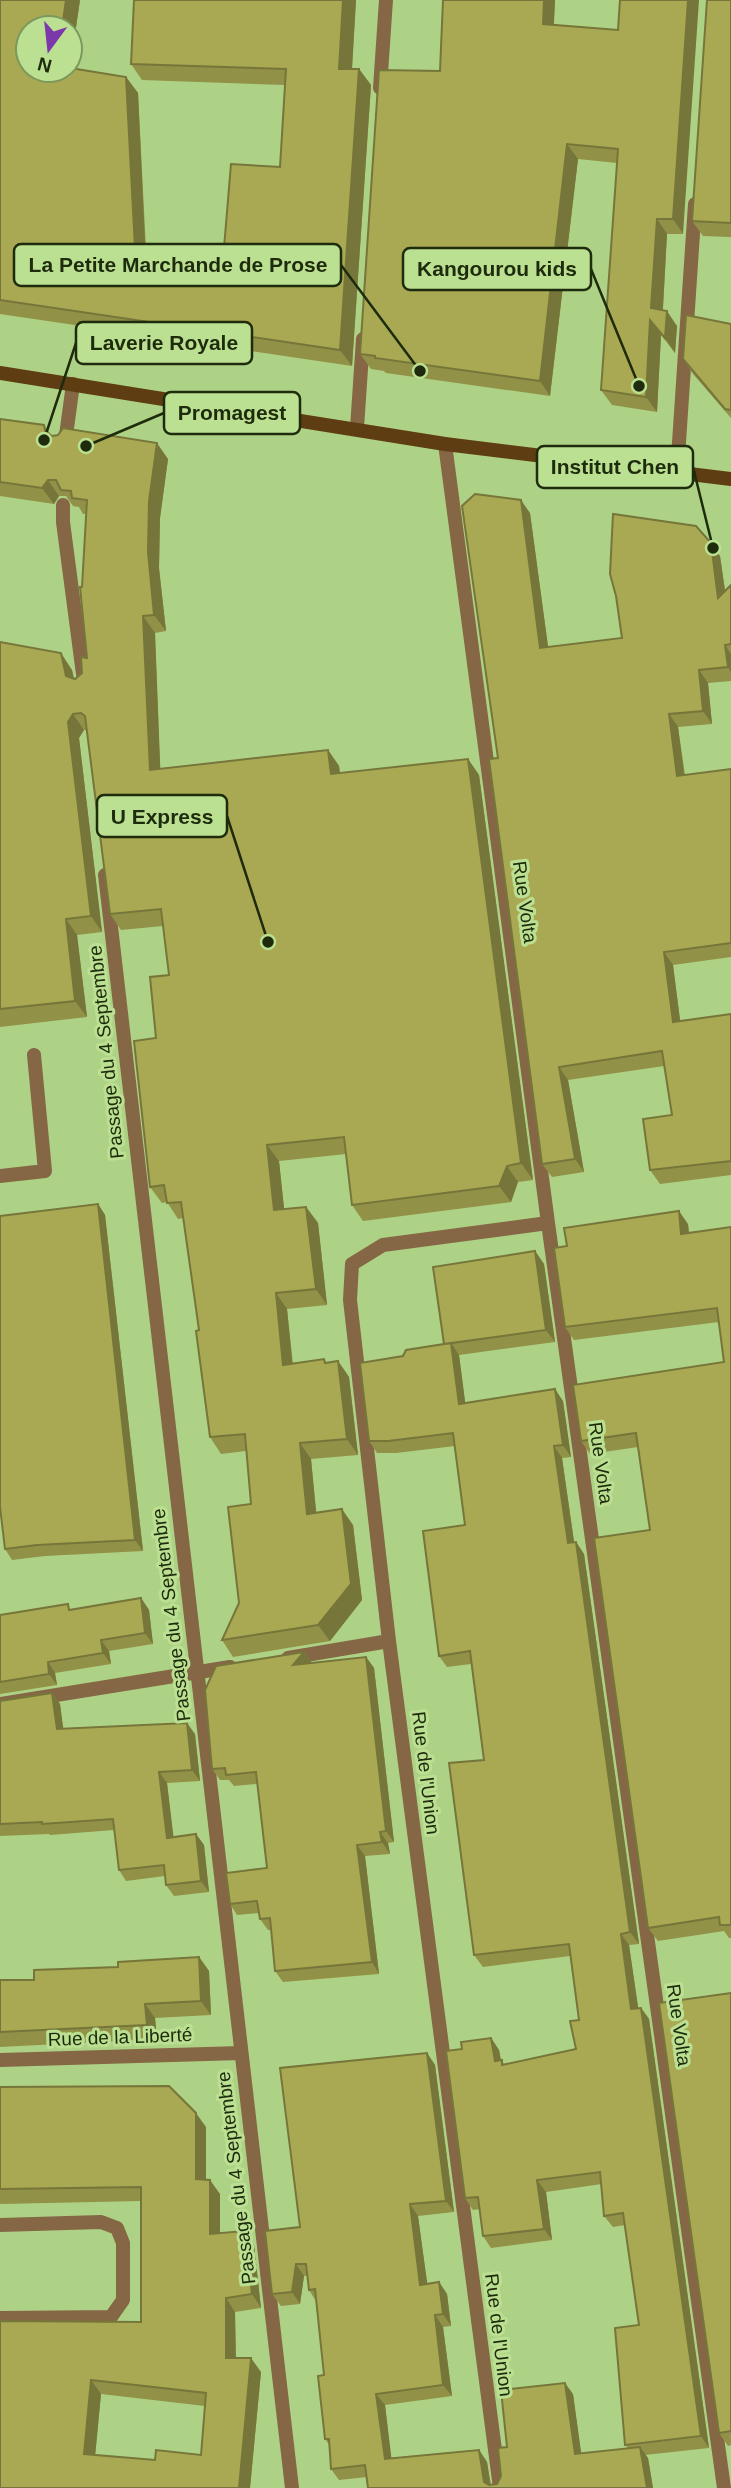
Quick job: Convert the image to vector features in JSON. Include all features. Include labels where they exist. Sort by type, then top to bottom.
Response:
[{"type":"main road","points":[[0,373],[445,444],[731,480]]},
{"type":"street","points":[[378,108],[386,0]]},
{"type":"street","points":[[677,472],[696,195]]},
{"type":"street","points":[[357,428],[364,324]]},
{"type":"street","points":[[65,443],[73,384]]},
{"type":"street","name":"Rue Volta","points":[[445,444],[548,1223],[724,2488]]},
{"type":"street","points":[[63,505],[85,686]]},
{"type":"street","name":"Passage du 4 Septembre","points":[[104,866],[292,2488]]},
{"type":"street","points":[[0,1176],[46,1171],[34,1055]]},
{"type":"street","name":"Rue de l'Union","points":[[500,2488],[389,1641],[350,1300],[352,1264],[383,1245],[548,1223]]},
{"type":"street","points":[[279,1659],[389,1641]]},
{"type":"street","points":[[0,1704],[238,1666]]},
{"type":"street","name":"Rue de la Liberté","points":[[0,2060],[241,2053]]},
{"type":"street","points":[[0,2225],[101,2222],[117,2228],[123,2244],[123,2300],[111,2317],[0,2318]]},
{"type":"building","points":[[0,0],[66,0],[64,14],[14,14],[14,84],[84,84],[84,70],[126,77],[135,248],[223,260],[231,164],[280,167],[286,69],[131,64],[134,0],[343,0],[339,69],[359,69],[340,350],[0,300]]},
{"type":"building","points":[[443,0],[544,0],[543,24],[618,30],[620,0],[688,0],[673,219],[657,219],[651,308],[667,311],[665,338],[650,320],[646,397],[601,390],[618,149],[567,144],[540,381],[360,354],[379,70],[440,71]]},
{"type":"building","points":[[707,0],[731,0],[731,223],[692,221]]},
{"type":"building","points":[[686,315],[731,324],[731,410],[725,409],[683,359]]},
{"type":"building","points":[[0,419],[44,425],[45,431],[52,436],[58,435],[63,428],[157,443],[149,501],[148,552],[154,615],[143,616],[150,770],[328,750],[331,774],[468,759],[521,1163],[507,1166],[499,1186],[352,1205],[344,1137],[267,1145],[274,1210],[306,1207],[316,1289],[276,1293],[283,1365],[324,1359],[325,1363],[338,1361],[347,1439],[300,1443],[307,1514],[342,1509],[351,1584],[318,1625],[222,1640],[239,1603],[228,1507],[251,1504],[245,1434],[210,1437],[196,1331],[199,1330],[181,1202],[167,1203],[164,1185],[150,1187],[134,1041],[156,1038],[150,977],[169,975],[161,909],[110,914],[85,716],[81,713],[73,714],[68,722],[91,916],[66,919],[75,1001],[0,1009],[0,642],[61,653],[66,676],[75,679],[82,673],[81,657],[87,658],[80,587],[87,500],[72,498],[71,491],[61,490],[56,480],[48,480],[42,488],[0,482]]},
{"type":"building","points":[[475,494],[521,500],[540,648],[622,638],[610,574],[613,514],[696,526],[711,543],[718,598],[731,585],[731,644],[725,645],[728,667],[699,670],[703,711],[669,714],[677,776],[731,769],[731,943],[664,952],[673,1022],[731,1014],[731,1161],[650,1170],[643,1119],[672,1115],[662,1051],[559,1067],[575,1159],[542,1164],[489,759],[498,758],[462,506]]},
{"type":"building","points":[[98,1204],[135,1540],[5,1549],[0,1507],[0,1216]]},
{"type":"building","points":[[679,1211],[681,1234],[731,1227],[731,1925],[720,1925],[719,1917],[648,1928],[594,1538],[650,1530],[636,1433],[581,1441],[573,1385],[724,1362],[717,1308],[565,1327],[554,1248],[567,1246],[564,1228]]},
{"type":"building","points":[[535,1251],[546,1330],[444,1344],[433,1267]]},
{"type":"building","points":[[451,1343],[459,1404],[555,1389],[563,1445],[554,1446],[568,1543],[576,1542],[630,1932],[621,1934],[631,2009],[641,2008],[701,2436],[625,2445],[615,2328],[639,2325],[623,2213],[604,2216],[600,2172],[537,2180],[544,2229],[483,2236],[478,2197],[465,2198],[446,2051],[462,2049],[461,2042],[491,2038],[495,2061],[502,2060],[502,2065],[576,2049],[570,2021],[579,2020],[569,1944],[474,1955],[449,1763],[484,1760],[470,1651],[439,1656],[423,1531],[465,1525],[453,1433],[369,1441],[360,1363],[403,1356],[406,1350]]},
{"type":"building","points":[[141,1598],[145,1633],[101,1640],[103,1653],[48,1662],[49,1674],[0,1682],[0,1615],[68,1604],[69,1610]]},
{"type":"building","points":[[304,1652],[293,1665],[366,1657],[386,1831],[380,1832],[382,1842],[357,1845],[372,1962],[275,1971],[270,1918],[260,1919],[257,1901],[230,1904],[226,1873],[267,1868],[256,1772],[226,1775],[225,1768],[212,1769],[205,1690],[216,1666]]},
{"type":"building","points":[[52,1693],[57,1729],[187,1723],[192,1770],[159,1772],[167,1838],[196,1834],[201,1881],[166,1885],[164,1865],[119,1870],[113,1819],[0,1824],[0,1701]]},
{"type":"building","points":[[199,1957],[201,2001],[145,2004],[147,2025],[0,2032],[0,1980],[34,1980],[34,1970],[118,1967],[118,1962]]},
{"type":"building","points":[[731,1993],[731,2431],[719,2433],[659,2003]]},
{"type":"building","points":[[427,2053],[446,2201],[410,2204],[420,2285],[439,2282],[443,2314],[435,2315],[443,2385],[376,2394],[385,2459],[479,2450],[484,2482],[489,2485],[497,2484],[501,2476],[498,2448],[507,2447],[501,2390],[565,2383],[575,2454],[640,2447],[647,2488],[368,2488],[365,2465],[331,2469],[329,2439],[325,2439],[318,2376],[324,2375],[315,2289],[309,2290],[306,2264],[296,2264],[292,2292],[272,2294],[265,2231],[300,2227],[280,2068]]},
{"type":"building","points":[[169,2086],[196,2113],[196,2179],[210,2180],[210,2234],[244,2231],[252,2294],[226,2298],[226,2358],[251,2358],[239,2488],[0,2488],[0,2321],[141,2322],[141,2187],[0,2189],[0,2087]],"holes":[[[91,2380],[206,2393],[201,2455],[156,2450],[155,2460],[84,2454]]]},
{"type":"place","name":"La Petite Marchande de Prose","points":[[420,371]]},
{"type":"place","name":"Kangourou kids","points":[[639,386]]},
{"type":"place","name":"Laverie Royale","points":[[44,440]]},
{"type":"place","name":"Promagest","points":[[86,446]]},
{"type":"place","name":"Institut Chen","points":[[713,548]]},
{"type":"place","name":"U Express","points":[[268,942]]}]
